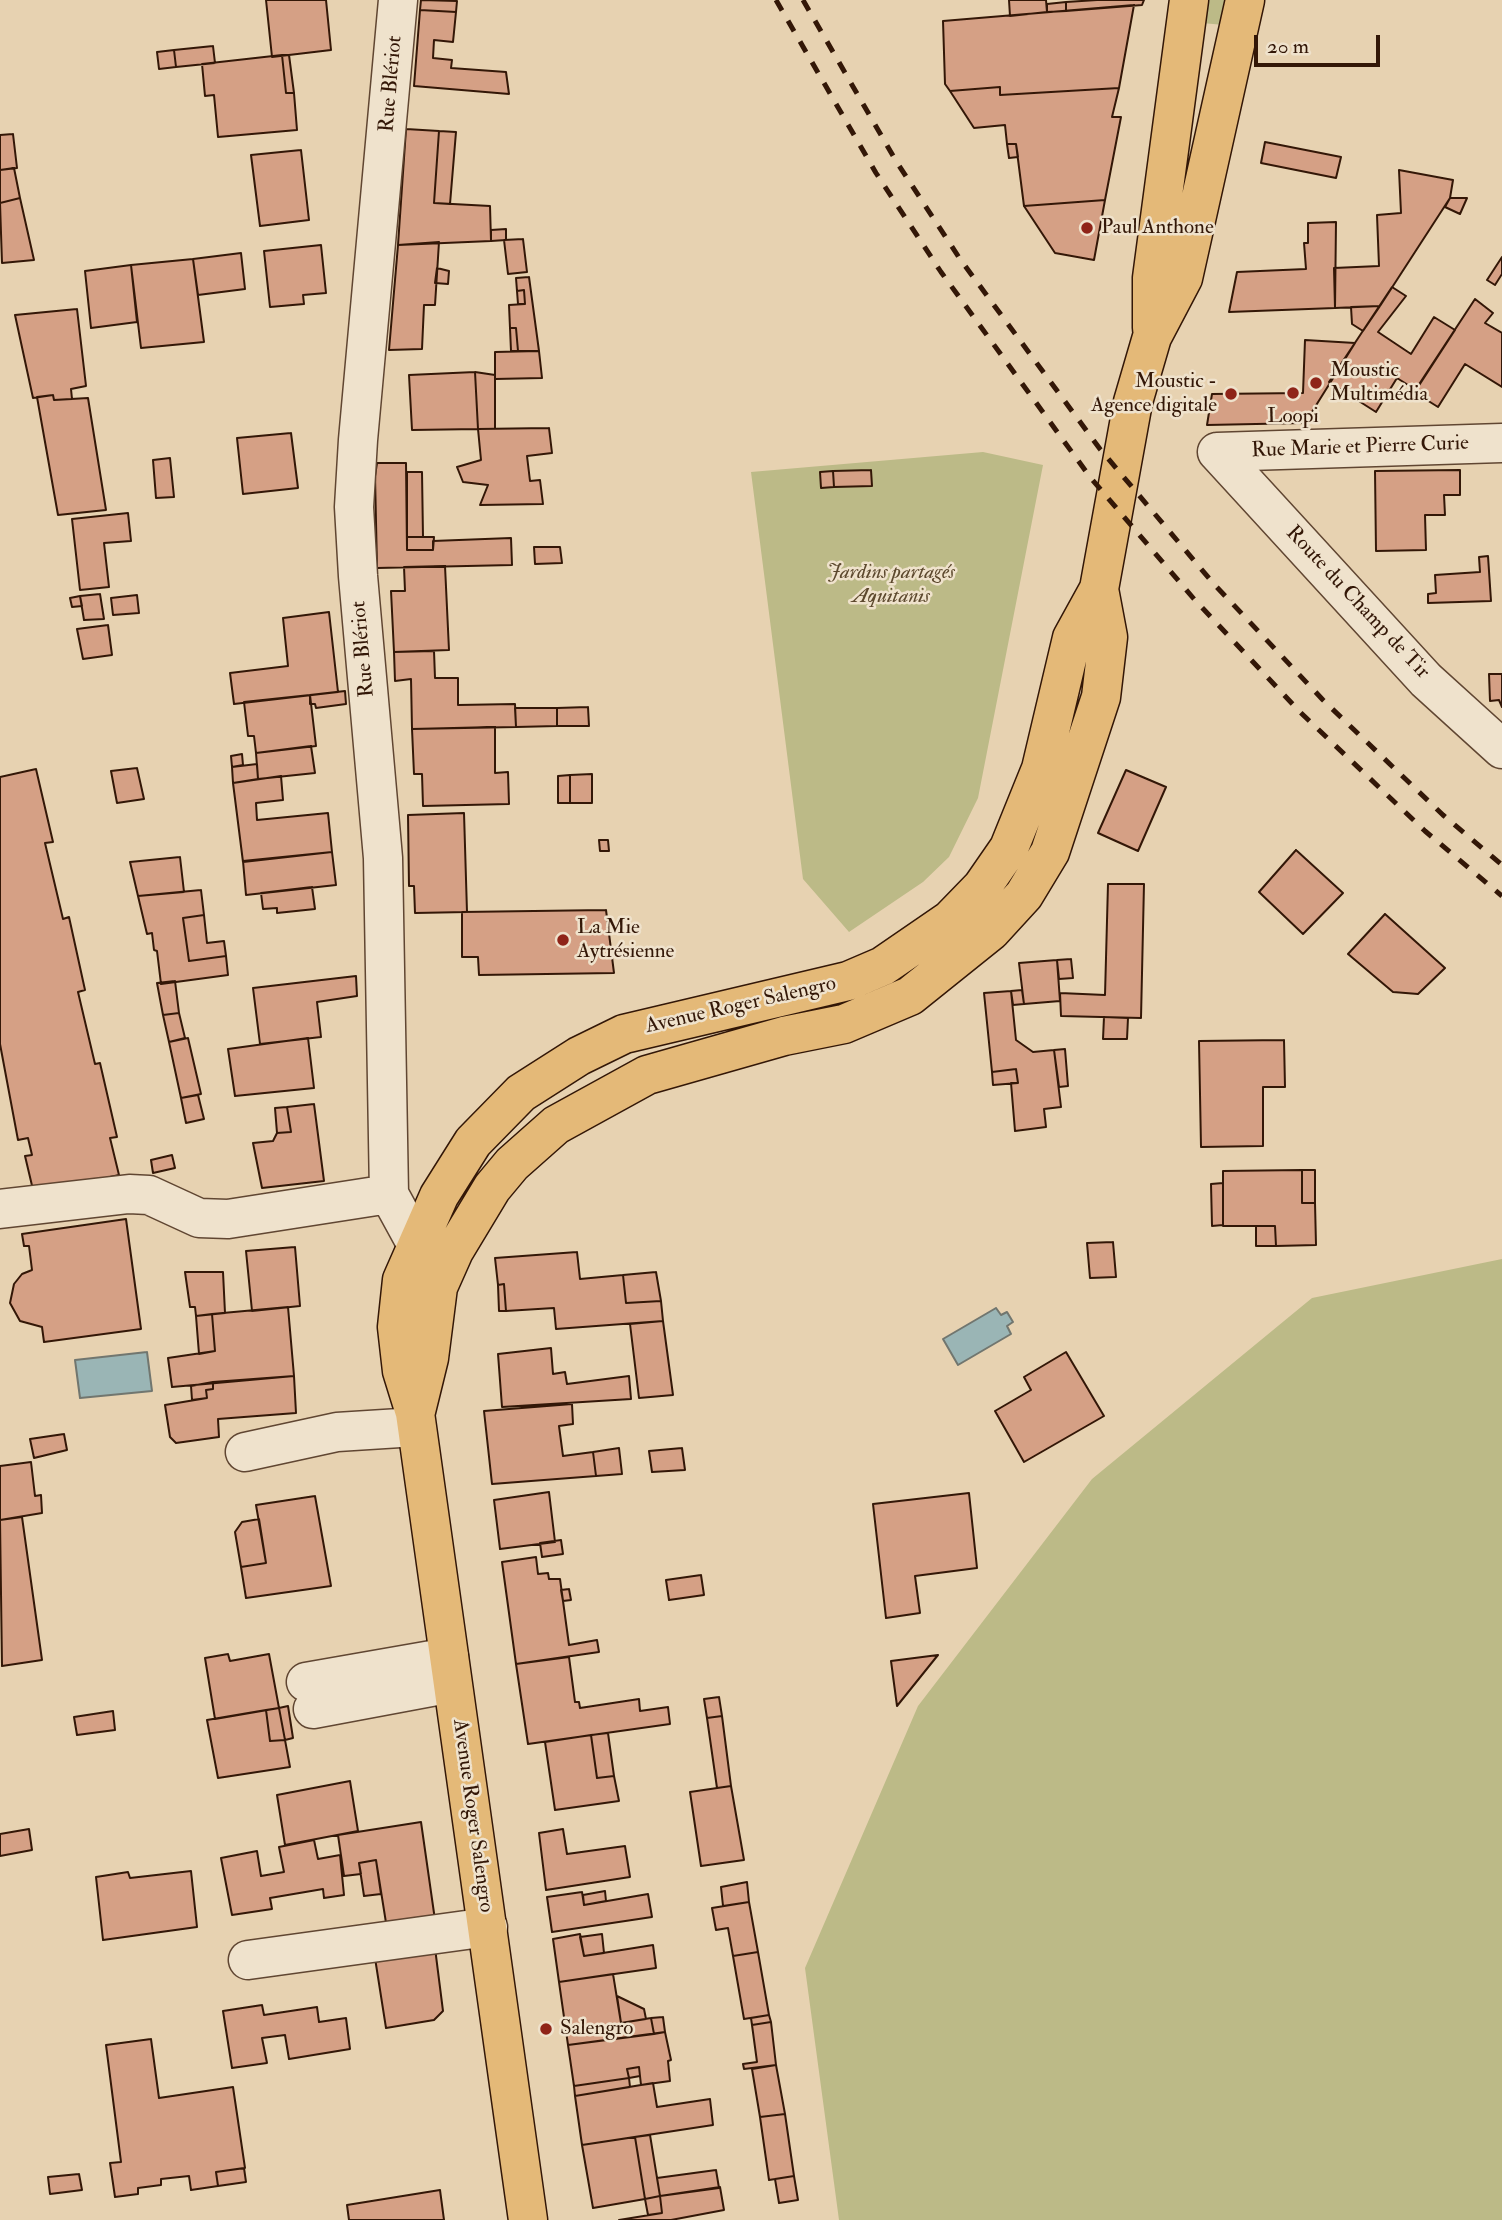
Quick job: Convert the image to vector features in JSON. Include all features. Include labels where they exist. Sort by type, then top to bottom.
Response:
[{"type":"main road","points":[[1152,337],[1152,278],[1189,0]]},
{"type":"main road","points":[[1152,337],[1183,278],[1245,0]]},
{"type":"main road","name":"Avenue Roger Salengro","points":[[528,2220],[416,1420],[402,1371],[397,1327],[402,1280],[416,1242],[439,1196],[473,1142],[521,1093],[579,1056],[624,1034],[848,981],[883,966],[950,920],[982,887],[1009,848],[1041,769],[1072,638],[1099,589],[1133,402],[1152,337]]},
{"type":"main road","name":"Avenue Roger Salengro","points":[[416,1420],[429,1358],[438,1287],[472,1217],[492,1188],[512,1164],[556,1125],[647,1075],[784,1037],[844,1024],[910,996],[937,978],[991,931],[1024,895],[1050,852],[1101,697],[1108,637],[1099,589]]},
{"type":"street","name":"Rue Blériot","points":[[398,0],[354,506],[383,858],[389,1194],[438,1287]]},
{"type":"street","name":"Rue Marie et Pierre Curie","points":[[1217,452],[1502,443]]},
{"type":"street","name":"Route du Champ de Tir","points":[[1217,452],[1426,680],[1502,748]]},
{"type":"street","points":[[0,1209],[129,1194],[149,1195],[199,1218],[228,1219],[389,1194]]},
{"type":"street","points":[[244,1452],[337,1432],[416,1420]]},
{"type":"street","points":[[309,1696],[451,1670]]},
{"type":"street","points":[[248,1960],[488,1927]]},
{"type":"green space","points":[[1206,0],[1229,0],[1224,25],[1202,23]]},
{"type":"green space","name":"Jardins partagés Aquitanis","points":[[983,452],[1043,465],[978,798],[949,857],[923,882],[849,932],[803,879],[751,472]]},
{"type":"green space","points":[[1502,1259],[1502,2220],[839,2220],[805,1968],[918,1706],[1092,1479],[1312,1298]]},
{"type":"water","points":[[996,1308],[1001,1315],[1007,1312],[1013,1322],[1007,1326],[1011,1334],[958,1365],[943,1339]]},
{"type":"water","points":[[147,1352],[152,1391],[80,1398],[75,1360]]},
{"type":"building","points":[[266,0],[326,0],[331,50],[272,57]]},
{"type":"building","points":[[421,0],[457,1],[456,12],[420,10]]},
{"type":"building","points":[[1009,0],[1046,0],[1047,12],[1010,16]]},
{"type":"building","points":[[1144,0],[1142,5],[1066,11],[1066,2]]},
{"type":"building","points":[[1066,2],[1066,11],[1047,12],[1047,4]]},
{"type":"building","points":[[1134,5],[1119,88],[1000,95],[1000,87],[950,91],[945,84],[943,21]]},
{"type":"building","points":[[420,10],[456,12],[453,42],[434,40],[433,58],[452,60],[451,68],[506,72],[509,94],[414,86]]},
{"type":"building","points":[[213,46],[215,63],[176,67],[174,50]]},
{"type":"building","points":[[174,50],[176,67],[159,69],[157,52]]},
{"type":"building","points":[[282,55],[289,55],[294,93],[286,93]]},
{"type":"building","points":[[282,55],[286,93],[294,93],[297,130],[218,137],[214,95],[205,96],[202,64]]},
{"type":"building","points":[[1000,87],[1000,95],[1119,88],[1112,117],[1121,117],[1105,200],[1024,206],[1016,144],[1007,144],[1005,125],[974,128],[950,91]]},
{"type":"building","points":[[406,129],[439,131],[434,203],[490,206],[491,241],[398,245]]},
{"type":"building","points":[[439,131],[456,132],[450,204],[434,203]]},
{"type":"building","points":[[13,134],[17,168],[0,170],[0,135]]},
{"type":"building","points":[[1265,142],[1341,157],[1336,178],[1261,163]]},
{"type":"building","points":[[1007,144],[1016,144],[1018,157],[1009,158]]},
{"type":"building","points":[[301,150],[309,220],[260,226],[251,155]]},
{"type":"building","points":[[14,168],[20,198],[0,203],[0,170]]},
{"type":"building","points":[[1399,170],[1453,180],[1450,198],[1380,306],[1335,308],[1334,268],[1379,266],[1377,215],[1401,213]]},
{"type":"building","points":[[20,198],[34,260],[2,263],[0,203]]},
{"type":"building","points":[[1450,198],[1467,198],[1460,214],[1445,207]]},
{"type":"building","points":[[1105,200],[1094,260],[1055,253],[1024,206]]},
{"type":"building","points":[[1336,222],[1335,308],[1229,312],[1237,272],[1306,269],[1304,243],[1308,243],[1308,223]]},
{"type":"building","points":[[506,229],[506,240],[491,241],[491,230]]},
{"type":"building","points":[[523,239],[527,272],[508,274],[504,240]]},
{"type":"building","points":[[439,242],[435,305],[424,305],[422,349],[389,350],[398,245]]},
{"type":"building","points":[[321,245],[326,293],[303,295],[304,304],[270,307],[264,251]]},
{"type":"building","points":[[241,253],[245,289],[198,295],[193,259]]},
{"type":"building","points":[[1502,257],[1502,274],[1495,285],[1487,280]]},
{"type":"building","points":[[193,259],[204,342],[141,348],[131,265]]},
{"type":"building","points":[[131,265],[137,322],[91,328],[85,271]]},
{"type":"building","points":[[437,268],[449,271],[448,284],[435,283]]},
{"type":"building","points":[[529,277],[539,351],[518,351],[516,328],[510,328],[509,305],[525,304],[524,290],[517,291],[516,278]]},
{"type":"building","points":[[1392,287],[1406,296],[1378,332],[1411,354],[1434,317],[1455,330],[1416,390],[1397,378],[1376,412],[1329,382]]},
{"type":"building","points":[[524,290],[525,304],[518,304],[517,291]]},
{"type":"building","points":[[1475,299],[1493,313],[1485,323],[1502,333],[1502,387],[1465,364],[1438,407],[1414,392]]},
{"type":"building","points":[[1380,306],[1363,331],[1352,324],[1351,307]]},
{"type":"building","points":[[77,309],[86,386],[71,389],[72,399],[54,400],[53,395],[33,398],[15,315]]},
{"type":"building","points":[[510,328],[516,328],[518,351],[511,351]]},
{"type":"building","name":"Moustic Multimédia","points":[[1305,340],[1355,343],[1305,423],[1207,425],[1212,394],[1303,393]]},
{"type":"building","points":[[539,351],[542,378],[495,379],[495,352]]},
{"type":"building","points":[[475,372],[495,375],[495,429],[478,429]]},
{"type":"building","points":[[475,372],[478,429],[412,430],[409,375]]},
{"type":"building","points":[[53,395],[54,400],[88,398],[106,510],[58,515],[37,397]]},
{"type":"building","points":[[549,428],[552,453],[527,456],[530,481],[540,480],[543,504],[480,505],[488,485],[463,482],[457,467],[481,460],[478,429]]},
{"type":"building","points":[[291,433],[298,488],[243,494],[237,438]]},
{"type":"building","points":[[170,458],[174,497],[156,498],[153,460]]},
{"type":"building","points":[[377,463],[406,463],[407,550],[433,550],[433,541],[511,538],[512,565],[377,568]]},
{"type":"building","points":[[871,470],[872,486],[834,487],[833,471]]},
{"type":"building","points":[[1460,470],[1460,495],[1444,495],[1445,515],[1425,515],[1426,550],[1376,551],[1375,471]]},
{"type":"building","points":[[833,471],[834,487],[821,488],[820,472]]},
{"type":"building","points":[[407,472],[422,472],[423,537],[407,537]]},
{"type":"building","points":[[128,513],[131,541],[104,543],[109,587],[80,590],[72,519]]},
{"type":"building","points":[[407,537],[434,537],[433,550],[407,550]]},
{"type":"building","points":[[534,547],[560,547],[562,563],[535,564]]},
{"type":"building","points":[[1488,556],[1491,601],[1428,603],[1428,594],[1436,593],[1435,575],[1480,572],[1479,557]]},
{"type":"building","points":[[445,566],[449,650],[394,652],[391,591],[405,591],[404,567]]},
{"type":"building","points":[[100,594],[104,619],[84,620],[80,596]]},
{"type":"building","points":[[137,595],[139,613],[113,615],[111,598]]},
{"type":"building","points":[[80,596],[82,606],[72,607],[70,598]]},
{"type":"building","points":[[329,612],[338,692],[234,704],[230,673],[288,666],[283,618]]},
{"type":"building","points":[[108,625],[112,655],[83,659],[77,629]]},
{"type":"building","points":[[434,651],[435,678],[458,678],[458,705],[515,704],[516,727],[412,729],[411,679],[395,681],[394,652]]},
{"type":"building","points":[[1489,674],[1502,674],[1502,707],[1499,700],[1490,701]]},
{"type":"building","points":[[345,691],[346,704],[316,708],[315,704],[310,704],[310,695]]},
{"type":"building","points":[[310,695],[316,746],[256,753],[254,736],[248,736],[244,702]]},
{"type":"building","points":[[588,707],[589,726],[557,726],[557,708]]},
{"type":"building","points":[[515,708],[557,708],[557,726],[516,727]]},
{"type":"building","points":[[495,727],[495,773],[508,772],[509,804],[423,806],[422,774],[414,774],[412,729]]},
{"type":"building","points":[[311,746],[315,773],[258,779],[256,753]]},
{"type":"building","points":[[242,754],[243,765],[232,767],[231,756]]},
{"type":"building","points":[[257,764],[258,779],[233,783],[232,767]]},
{"type":"building","points":[[137,768],[144,799],[117,803],[111,771]]},
{"type":"building","points":[[36,769],[53,842],[45,843],[63,919],[69,917],[85,990],[78,992],[95,1064],[100,1063],[117,1137],[110,1138],[119,1175],[34,1194],[25,1156],[32,1155],[28,1138],[18,1140],[0,1044],[0,777]]},
{"type":"building","points":[[1126,770],[1166,787],[1138,851],[1098,833]]},
{"type":"building","points":[[592,774],[592,803],[570,803],[570,775]]},
{"type":"building","points":[[570,775],[570,803],[558,803],[558,776]]},
{"type":"building","points":[[281,776],[283,800],[256,803],[257,820],[328,813],[332,852],[243,862],[233,783]]},
{"type":"building","points":[[464,813],[467,912],[415,913],[414,886],[409,886],[408,815]]},
{"type":"building","points":[[599,840],[608,840],[609,851],[600,851]]},
{"type":"building","points":[[1296,850],[1343,893],[1303,934],[1259,892]]},
{"type":"building","points":[[332,852],[336,885],[246,895],[243,861]]},
{"type":"building","points":[[180,857],[184,892],[138,896],[130,862]]},
{"type":"building","points":[[1108,884],[1144,884],[1141,1018],[1061,1016],[1060,993],[1105,995]]},
{"type":"building","points":[[312,887],[315,909],[277,913],[277,908],[263,909],[261,893]]},
{"type":"building","points":[[201,890],[204,915],[183,918],[189,961],[226,956],[228,975],[161,984],[157,951],[154,950],[152,933],[147,934],[138,896]]},
{"type":"building","points":[[606,910],[614,973],[479,975],[478,957],[462,957],[462,912]]},
{"type":"building","points":[[1385,914],[1445,968],[1418,994],[1393,992],[1348,954]]},
{"type":"building","points":[[204,915],[207,943],[224,941],[226,956],[189,961],[183,918]]},
{"type":"building","points":[[1071,959],[1073,978],[1059,979],[1057,960]]},
{"type":"building","points":[[1057,960],[1060,1001],[1024,1004],[1019,963]]},
{"type":"building","points":[[356,976],[357,996],[317,1002],[321,1037],[260,1044],[253,988]]},
{"type":"building","points":[[175,981],[179,1013],[163,1015],[157,983]]},
{"type":"building","points":[[1022,990],[1024,1004],[1013,1005],[1011,991]]},
{"type":"building","points":[[1011,991],[1016,1040],[1033,1052],[1054,1050],[1061,1107],[1044,1109],[1046,1127],[1015,1131],[1011,1083],[1018,1083],[1016,1069],[992,1072],[984,993]]},
{"type":"building","points":[[179,1013],[185,1038],[169,1042],[163,1015]]},
{"type":"building","points":[[1104,1017],[1128,1018],[1127,1039],[1103,1039]]},
{"type":"building","points":[[188,1038],[201,1094],[181,1098],[169,1042]]},
{"type":"building","points":[[308,1038],[314,1088],[235,1096],[228,1049]]},
{"type":"building","points":[[1284,1040],[1285,1087],[1263,1087],[1263,1146],[1201,1147],[1199,1041]]},
{"type":"building","points":[[1065,1049],[1068,1086],[1059,1087],[1054,1050]]},
{"type":"building","points":[[1016,1069],[1018,1083],[993,1085],[992,1072]]},
{"type":"building","points":[[198,1095],[204,1119],[186,1123],[181,1098]]},
{"type":"building","points":[[314,1104],[324,1181],[262,1188],[253,1143],[273,1141],[277,1133],[291,1132],[287,1107]]},
{"type":"building","points":[[287,1107],[291,1132],[277,1133],[275,1108]]},
{"type":"building","points":[[172,1155],[175,1168],[153,1173],[151,1160]]},
{"type":"building","points":[[1302,1170],[1315,1170],[1315,1203],[1302,1203]]},
{"type":"building","points":[[1302,1170],[1302,1203],[1315,1203],[1316,1245],[1276,1246],[1275,1226],[1223,1226],[1223,1171]]},
{"type":"building","points":[[1223,1183],[1223,1225],[1212,1226],[1211,1184]]},
{"type":"building","points":[[126,1219],[141,1329],[44,1342],[42,1327],[20,1321],[10,1303],[14,1284],[22,1274],[32,1270],[29,1246],[24,1246],[22,1234]]},
{"type":"building","points":[[1256,1226],[1275,1226],[1276,1246],[1256,1246]]},
{"type":"building","points":[[1113,1242],[1116,1277],[1090,1278],[1087,1243]]},
{"type":"building","points":[[295,1247],[300,1306],[252,1311],[246,1251]]},
{"type":"building","points":[[577,1252],[580,1279],[623,1275],[626,1303],[661,1301],[663,1321],[556,1329],[554,1308],[506,1311],[504,1284],[498,1285],[495,1258]]},
{"type":"building","points":[[185,1272],[223,1272],[225,1313],[196,1316],[195,1307],[190,1307]]},
{"type":"building","points":[[656,1272],[661,1301],[626,1303],[623,1275]]},
{"type":"building","points":[[504,1284],[506,1311],[499,1311],[498,1285]]},
{"type":"building","points":[[288,1307],[294,1376],[172,1387],[168,1358],[215,1351],[212,1314]]},
{"type":"building","points":[[212,1314],[215,1351],[199,1354],[196,1316]]},
{"type":"building","points":[[663,1321],[673,1395],[639,1398],[630,1324]]},
{"type":"building","points":[[551,1348],[553,1374],[565,1372],[567,1384],[629,1376],[631,1399],[502,1407],[498,1354]]},
{"type":"building","points":[[1066,1352],[1104,1416],[1024,1462],[995,1411],[1031,1390],[1024,1377]]},
{"type":"building","points":[[294,1376],[296,1413],[218,1419],[219,1437],[176,1443],[170,1437],[165,1405],[207,1398],[206,1390],[213,1389],[213,1382]]},
{"type":"building","points":[[213,1382],[213,1389],[206,1390],[207,1398],[192,1400],[191,1386]]},
{"type":"building","points":[[572,1404],[573,1424],[559,1426],[563,1456],[593,1452],[596,1476],[492,1484],[484,1411]]},
{"type":"building","points":[[64,1434],[67,1450],[34,1458],[30,1439]]},
{"type":"building","points":[[619,1448],[622,1474],[596,1476],[593,1452]]},
{"type":"building","points":[[682,1448],[685,1470],[652,1472],[649,1451]]},
{"type":"building","points":[[31,1462],[35,1496],[41,1495],[42,1513],[0,1520],[0,1466]]},
{"type":"building","points":[[549,1492],[555,1542],[500,1549],[494,1500]]},
{"type":"building","points":[[969,1493],[977,1568],[915,1576],[920,1613],[886,1618],[873,1504]]},
{"type":"building","points":[[315,1496],[331,1586],[246,1598],[241,1567],[266,1563],[256,1505]]},
{"type":"building","points":[[22,1517],[42,1660],[2,1666],[0,1520]]},
{"type":"building","points":[[259,1519],[266,1563],[241,1567],[235,1532],[242,1522]]},
{"type":"building","points":[[561,1540],[563,1554],[542,1557],[540,1543]]},
{"type":"building","points":[[536,1557],[538,1574],[548,1573],[549,1579],[560,1579],[569,1645],[597,1640],[599,1652],[516,1664],[502,1562]]},
{"type":"building","points":[[701,1575],[704,1595],[669,1600],[666,1580]]},
{"type":"building","points":[[569,1589],[571,1600],[563,1601],[561,1590]]},
{"type":"building","points":[[228,1654],[230,1661],[269,1654],[279,1708],[215,1719],[205,1658]]},
{"type":"building","points":[[938,1655],[897,1706],[891,1661]]},
{"type":"building","points":[[569,1657],[575,1702],[579,1702],[580,1708],[639,1699],[640,1711],[668,1707],[670,1724],[528,1744],[516,1664]]},
{"type":"building","points":[[719,1697],[722,1716],[707,1718],[704,1699]]},
{"type":"building","points":[[288,1706],[293,1738],[285,1740],[279,1708]]},
{"type":"building","points":[[279,1708],[285,1740],[270,1741],[266,1710]]},
{"type":"building","points":[[266,1710],[270,1741],[285,1740],[290,1767],[218,1778],[207,1720]]},
{"type":"building","points":[[113,1711],[115,1730],[77,1735],[74,1717]]},
{"type":"building","points":[[722,1716],[731,1786],[717,1788],[707,1718]]},
{"type":"building","points":[[608,1733],[614,1776],[597,1778],[591,1735]]},
{"type":"building","points":[[591,1735],[597,1778],[614,1776],[619,1801],[555,1810],[545,1742]]},
{"type":"building","points":[[350,1781],[358,1831],[285,1845],[277,1795]]},
{"type":"building","points":[[731,1786],[744,1860],[701,1866],[690,1792]]},
{"type":"building","points":[[421,1822],[435,1920],[387,1929],[376,1860],[359,1863],[361,1874],[344,1876],[338,1835]]},
{"type":"building","points":[[29,1829],[32,1850],[0,1856],[0,1834]]},
{"type":"building","points":[[563,1829],[567,1854],[625,1846],[630,1877],[546,1890],[539,1833]]},
{"type":"building","points":[[314,1840],[318,1859],[340,1855],[344,1895],[324,1898],[323,1889],[270,1898],[272,1909],[232,1915],[221,1858],[257,1851],[261,1876],[284,1872],[279,1847]]},
{"type":"building","points":[[376,1860],[381,1894],[364,1896],[359,1863]]},
{"type":"building","points":[[191,1871],[197,1927],[103,1940],[96,1877],[128,1872],[130,1878]]},
{"type":"building","points":[[747,1882],[749,1902],[723,1906],[721,1887]]},
{"type":"building","points":[[605,1891],[606,1901],[584,1905],[583,1895]]},
{"type":"building","points":[[582,1892],[584,1905],[648,1894],[652,1917],[552,1932],[547,1897]]},
{"type":"building","points":[[749,1902],[758,1952],[733,1956],[728,1928],[716,1930],[712,1908]]},
{"type":"building","points":[[580,1934],[584,1956],[653,1945],[656,1968],[559,1982],[553,1939]]},
{"type":"building","points":[[602,1934],[604,1953],[584,1956],[580,1937]]},
{"type":"building","points":[[435,1948],[443,2011],[434,2020],[386,2028],[375,1958]]},
{"type":"building","points":[[758,1952],[769,2015],[744,2019],[733,1956]]},
{"type":"building","points":[[613,1974],[621,2023],[651,2018],[654,2034],[568,2045],[559,1982]]},
{"type":"building","points":[[617,1996],[644,2009],[646,2019],[621,2023]]},
{"type":"building","points":[[262,2005],[264,2015],[317,2007],[319,2022],[346,2018],[350,2049],[289,2059],[285,2035],[262,2038],[267,2063],[232,2068],[223,2011]]},
{"type":"building","points":[[769,2015],[771,2022],[752,2025],[751,2018]]},
{"type":"building","points":[[663,2017],[665,2032],[654,2034],[651,2018]]},
{"type":"building","points":[[771,2022],[776,2065],[744,2069],[743,2064],[757,2062],[752,2025]]},
{"type":"building","points":[[665,2032],[671,2060],[668,2061],[670,2081],[641,2085],[639,2067],[627,2069],[629,2078],[574,2086],[568,2045]]},
{"type":"building","points":[[151,2039],[159,2098],[233,2087],[245,2168],[216,2172],[218,2186],[191,2190],[189,2176],[161,2179],[161,2185],[138,2188],[138,2194],[115,2197],[110,2163],[121,2162],[106,2045]]},
{"type":"building","points":[[776,2065],[785,2114],[760,2117],[752,2069]]},
{"type":"building","points":[[639,2067],[640,2076],[629,2078],[627,2069]]},
{"type":"building","points":[[629,2078],[630,2087],[575,2096],[574,2086]]},
{"type":"building","points":[[653,2083],[657,2107],[710,2099],[713,2125],[582,2145],[575,2096]]},
{"type":"building","points":[[785,2114],[794,2176],[769,2180],[760,2117]]},
{"type":"building","points":[[650,2135],[660,2196],[645,2199],[635,2137]]},
{"type":"building","points":[[635,2137],[645,2199],[593,2208],[582,2145]]},
{"type":"building","points":[[244,2168],[246,2182],[218,2186],[216,2172]]},
{"type":"building","points":[[716,2170],[719,2188],[660,2196],[657,2178]]},
{"type":"building","points":[[79,2174],[82,2190],[50,2194],[48,2177]]},
{"type":"building","points":[[794,2176],[798,2200],[779,2203],[775,2179]]},
{"type":"building","points":[[720,2187],[724,2210],[671,2220],[619,2220],[662,2213],[660,2196]]},
{"type":"building","points":[[440,2190],[444,2220],[349,2220],[347,2205]]},
{"type":"building","points":[[660,2196],[662,2213],[648,2215],[645,2199]]},
{"type":"railway","points":[[776,0],[876,173],[941,272],[1090,477],[1194,599],[1300,712],[1425,831],[1502,896]]},
{"type":"railway","points":[[803,0],[896,161],[960,259],[1100,449],[1213,583],[1323,700],[1443,815],[1502,865]]},
{"type":"place","name":"Paul Anthone","points":[[1087,228]]},
{"type":"place","name":"Moustic Multimédia","points":[[1316,383]]},
{"type":"place","name":"Loopi","points":[[1293,393]]},
{"type":"place","name":"Moustic - Agence digitale","points":[[1231,394]]},
{"type":"place","name":"La Mie Aytrésienne","points":[[563,940]]},
{"type":"place","name":"Salengro","points":[[546,2029]]}]
